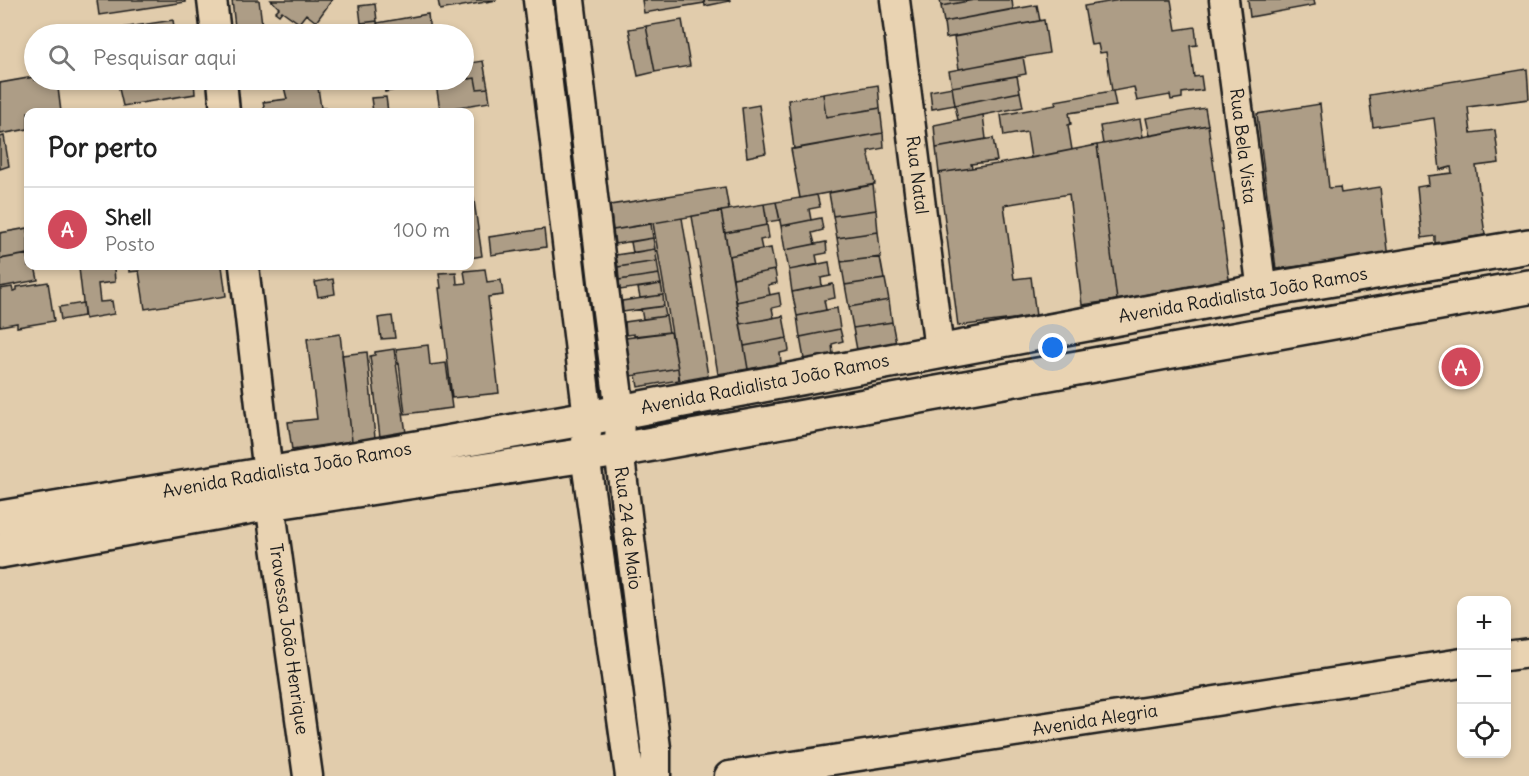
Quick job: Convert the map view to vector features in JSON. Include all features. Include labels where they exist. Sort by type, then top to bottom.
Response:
[{"type":"main road","name":"Avenida Radialista João Ramos","points":[[0,551],[269,488],[620,411],[1262,291],[1529,246]]},
{"type":"main road","name":"Avenida Radialista João Ramos","points":[[0,518],[619,450],[1529,287]]},
{"type":"street","points":[[212,0],[215,24]]},
{"type":"street","name":"Rua 24 de Maio","points":[[538,0],[588,418],[585,455],[630,776]]},
{"type":"street","name":"Rua 24 de Maio","points":[[570,0],[620,411],[619,450],[656,748],[656,776]]},
{"type":"street","name":"Rua Natal","points":[[895,0],[939,350]]},
{"type":"street","name":"Rua Bela Vista","points":[[1224,0],[1262,291]]},
{"type":"street","points":[[223,90],[225,108]]},
{"type":"street","name":"Travessa João Henrique","points":[[244,270],[269,488],[308,776]]},
{"type":"street","points":[[573,285],[603,281]]},
{"type":"street","points":[[1511,655],[1529,653]]},
{"type":"street","name":"Avenida Alegria","points":[[729,776],[1457,664]]},
{"type":"building","points":[[97,0],[185,0],[185,2],[99,15]]},
{"type":"building","points":[[232,0],[259,0],[262,24],[235,24]]},
{"type":"building","points":[[271,0],[332,0],[316,22],[306,14],[299,23],[282,11],[279,15],[275,12],[279,8]]},
{"type":"building","points":[[438,0],[497,0],[440,10]]},
{"type":"building","points":[[642,0],[704,0],[704,3],[644,13]]},
{"type":"building","points":[[704,0],[730,0],[730,1],[705,6]]},
{"type":"building","points":[[940,0],[974,0],[941,6]]},
{"type":"building","points":[[974,0],[1012,0],[1013,9],[944,22],[941,6]]},
{"type":"building","points":[[1120,0],[1171,0],[1176,30],[1195,27],[1197,45],[1190,46],[1194,77],[1201,76],[1203,90],[1182,93],[1182,98],[1171,100],[1170,95],[1137,101],[1134,87],[1113,91],[1116,106],[1069,113],[1071,124],[1068,125],[1072,150],[1031,158],[1027,132],[1004,136],[1001,115],[1056,105],[1055,101],[1112,91],[1106,52],[1100,53],[1098,44],[1091,45],[1084,6]]},
{"type":"building","points":[[1248,0],[1314,0],[1315,5],[1250,17]]},
{"type":"building","points":[[375,4],[377,21],[361,23],[359,6]]},
{"type":"building","points":[[1037,5],[1040,21],[946,38],[944,22]]},
{"type":"building","points":[[428,14],[429,24],[377,24]]},
{"type":"building","points":[[173,20],[174,24],[147,24]]},
{"type":"building","points":[[682,20],[690,66],[655,72],[646,26]]},
{"type":"building","points":[[1044,20],[1049,53],[959,69],[954,37]]},
{"type":"building","points":[[377,21],[377,24],[361,24]]},
{"type":"building","points":[[646,26],[655,72],[638,76],[629,29]]},
{"type":"building","points":[[1023,57],[1026,74],[952,87],[949,71]]},
{"type":"building","points":[[483,61],[488,88],[477,89],[474,62]]},
{"type":"building","points":[[1527,69],[1529,99],[1468,107],[1471,133],[1495,130],[1499,163],[1476,166],[1485,235],[1435,243],[1435,236],[1422,238],[1417,187],[1429,185],[1428,176],[1452,173],[1451,167],[1440,170],[1434,118],[1373,127],[1369,95]]},
{"type":"building","points":[[1017,76],[1020,92],[955,105],[952,87]]},
{"type":"building","points":[[475,78],[477,89],[488,88],[490,102],[440,108],[437,90],[474,90]]},
{"type":"building","points":[[24,79],[24,90],[58,90],[60,108],[24,108],[24,130],[0,134],[0,83]]},
{"type":"building","points":[[878,85],[880,108],[826,117],[823,94]]},
{"type":"building","points":[[952,87],[955,105],[932,109],[930,91]]},
{"type":"building","points":[[119,90],[195,90],[195,94],[123,106]]},
{"type":"building","points":[[285,90],[318,90],[321,108],[264,108],[263,102],[287,99]]},
{"type":"building","points":[[1020,92],[1023,107],[958,120],[955,105]]},
{"type":"building","points":[[823,94],[826,117],[880,108],[883,133],[794,149],[788,100]]},
{"type":"building","points":[[386,97],[387,108],[372,108],[371,98]]},
{"type":"building","points":[[1320,104],[1329,188],[1340,187],[1341,193],[1380,187],[1388,259],[1339,265],[1338,261],[1276,269],[1257,114]]},
{"type":"building","points":[[759,105],[766,153],[747,157],[742,108]]},
{"type":"building","points":[[1205,108],[1208,125],[1150,136],[1146,118]]},
{"type":"building","points":[[983,115],[986,139],[936,148],[934,125]]},
{"type":"building","points":[[1140,119],[1143,137],[1103,144],[1100,126]]},
{"type":"building","points":[[1208,125],[1229,279],[1117,300],[1097,145]]},
{"type":"building","points":[[883,133],[884,148],[868,151],[875,184],[800,198],[791,149]]},
{"type":"building","points":[[4,136],[9,166],[0,169],[0,137]]},
{"type":"building","points":[[993,138],[997,161],[971,164],[972,168],[939,173],[936,148]]},
{"type":"building","points":[[1097,145],[1117,300],[1082,305],[1069,194],[1004,205],[1014,279],[1031,277],[1036,316],[958,326],[939,173]]},
{"type":"building","points":[[873,185],[876,210],[833,216],[829,193]]},
{"type":"building","points":[[725,187],[729,210],[613,230],[610,205]]},
{"type":"building","points":[[817,195],[820,207],[809,209],[811,220],[781,226],[776,202]]},
{"type":"building","points":[[474,201],[482,256],[474,257]]},
{"type":"building","points":[[776,202],[780,220],[767,222],[764,204]]},
{"type":"building","points":[[764,204],[767,225],[725,233],[721,211]]},
{"type":"building","points":[[876,210],[878,232],[837,238],[833,216]]},
{"type":"building","points":[[721,211],[748,369],[718,374],[692,216]]},
{"type":"building","points":[[682,218],[708,376],[680,381],[653,223]]},
{"type":"building","points":[[821,218],[823,230],[812,233],[815,244],[785,250],[781,226]]},
{"type":"building","points":[[651,224],[653,238],[615,244],[613,230]]},
{"type":"building","points":[[767,225],[769,238],[760,240],[762,249],[729,256],[725,233]]},
{"type":"building","points":[[24,229],[24,255],[0,259],[0,233]]},
{"type":"building","points":[[544,229],[546,247],[491,255],[489,237]]},
{"type":"building","points":[[878,232],[881,257],[841,262],[837,238]]},
{"type":"building","points":[[653,238],[655,249],[633,253],[631,242]]},
{"type":"building","points":[[826,242],[827,253],[816,255],[818,265],[789,270],[785,250]]},
{"type":"building","points":[[771,248],[775,270],[733,278],[729,256]]},
{"type":"building","points":[[655,249],[657,261],[618,267],[616,255]]},
{"type":"building","points":[[24,255],[24,270],[36,270],[38,280],[0,287],[0,259]]},
{"type":"building","points":[[880,257],[884,279],[845,285],[841,262]]},
{"type":"building","points":[[657,261],[659,274],[619,280],[618,267]]},
{"type":"building","points":[[829,262],[831,276],[821,278],[822,286],[792,292],[789,270]]},
{"type":"building","points":[[485,269],[487,282],[501,280],[503,295],[488,297],[499,393],[452,398],[439,273],[456,272],[457,284],[466,283],[464,271]]},
{"type":"building","points":[[79,270],[114,270],[115,282],[98,284],[100,302],[112,301],[114,314],[85,319]]},
{"type":"building","points":[[129,270],[223,270],[226,296],[145,309],[139,271],[129,272]]},
{"type":"building","points":[[775,270],[777,283],[768,285],[770,295],[736,302],[733,278]]},
{"type":"building","points":[[659,274],[661,284],[620,290],[619,280]]},
{"type":"building","points":[[333,279],[335,294],[318,297],[315,282]]},
{"type":"building","points":[[885,279],[889,300],[849,307],[845,285]]},
{"type":"building","points":[[48,282],[54,321],[17,327],[17,323],[0,326],[0,289],[12,287],[13,291],[17,290],[17,287]]},
{"type":"building","points":[[661,284],[663,295],[640,298],[638,288]]},
{"type":"building","points":[[833,284],[835,298],[824,300],[826,310],[797,316],[792,292]]},
{"type":"building","points":[[779,293],[781,306],[772,308],[774,318],[740,324],[736,302]]},
{"type":"building","points":[[663,295],[664,306],[623,312],[622,301]]},
{"type":"building","points":[[889,300],[892,322],[853,328],[849,307]]},
{"type":"building","points":[[83,303],[84,316],[61,320],[59,307]]},
{"type":"building","points":[[664,306],[666,316],[643,319],[641,309]]},
{"type":"building","points":[[837,308],[840,329],[800,337],[797,316]]},
{"type":"building","points":[[392,316],[395,338],[381,339],[378,318]]},
{"type":"building","points":[[666,316],[669,332],[626,335],[625,322]]},
{"type":"building","points":[[783,316],[787,338],[744,346],[740,324]]},
{"type":"building","points":[[892,322],[896,343],[857,350],[853,328]]},
{"type":"building","points":[[840,329],[843,341],[832,344],[833,355],[804,359],[800,337]]},
{"type":"building","points":[[671,332],[678,368],[631,376],[626,338]]},
{"type":"building","points":[[340,334],[352,441],[292,450],[288,422],[317,419],[307,339]]},
{"type":"building","points":[[787,338],[789,351],[780,353],[781,363],[748,369],[744,346]]},
{"type":"building","points":[[428,345],[430,365],[446,363],[452,408],[405,414],[396,349]]},
{"type":"building","points":[[394,349],[406,433],[380,437],[370,356],[375,355],[375,352]]},
{"type":"building","points":[[367,352],[375,438],[352,441],[342,355]]},
{"type":"building","points":[[678,368],[679,380],[638,387],[636,375]]},
{"type":"place","name":"Shell","points":[[1461,367]]}]
